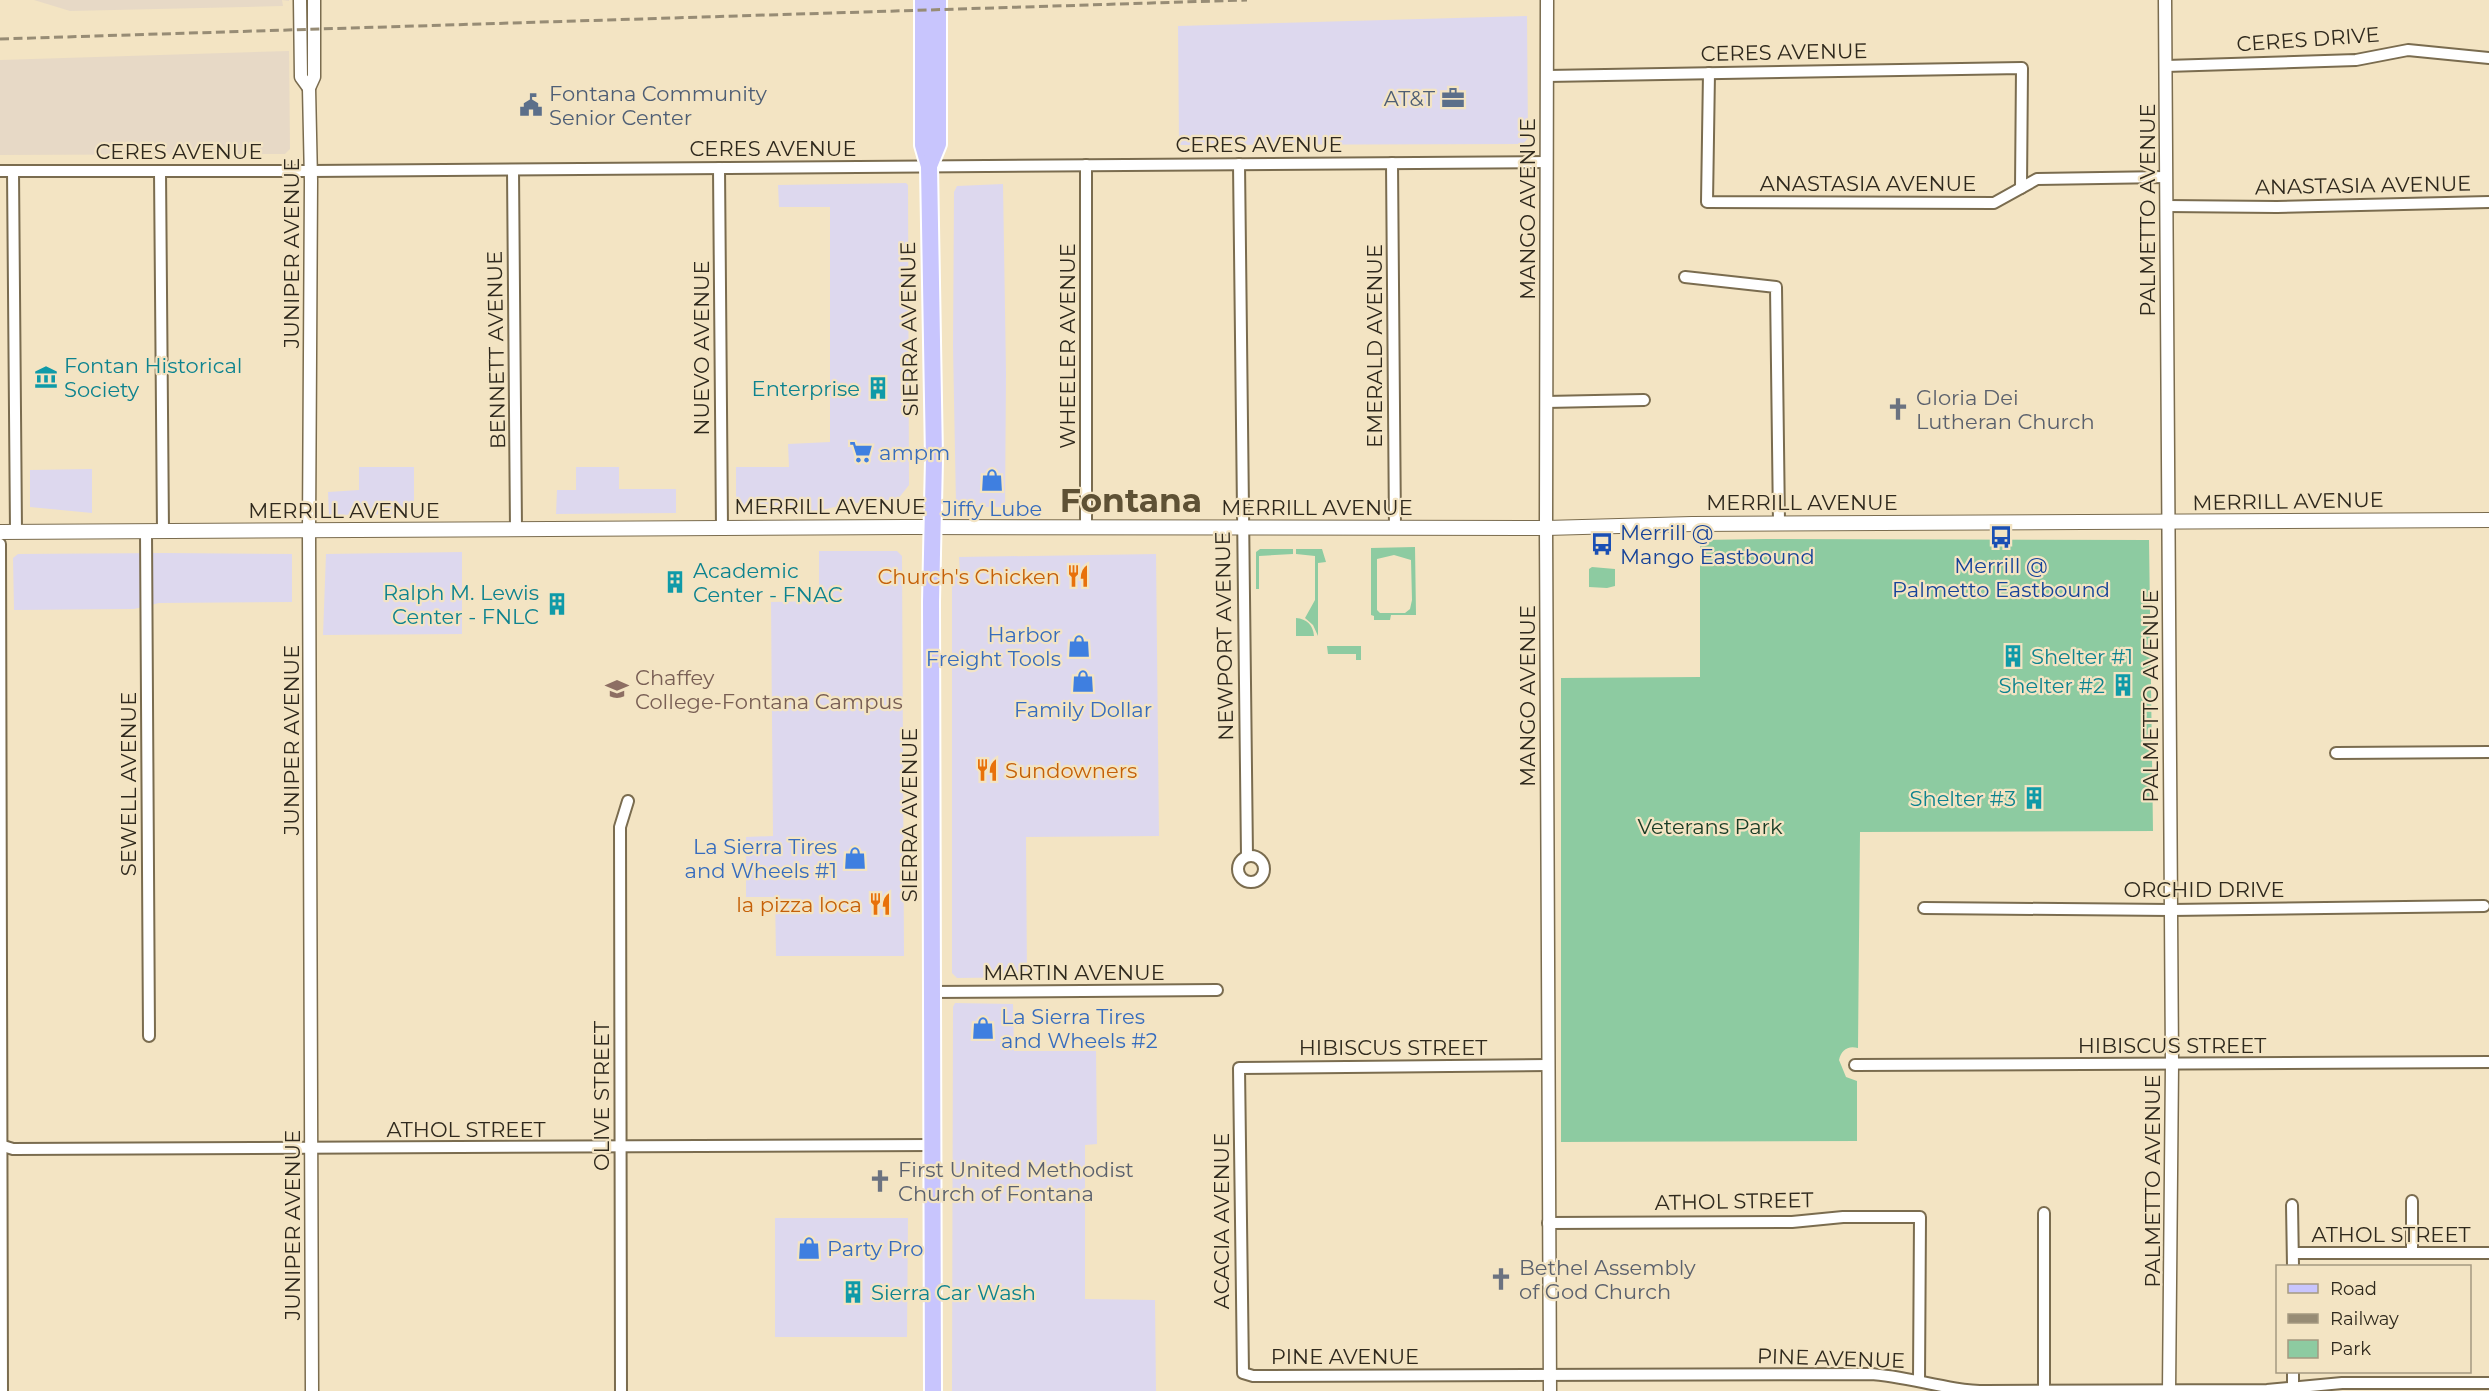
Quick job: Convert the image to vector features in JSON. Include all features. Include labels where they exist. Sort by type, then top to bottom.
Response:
[{"type":"main road","name":"SIERRA AVENUE","points":[[923,0],[923,145],[929,166],[934,448],[932,527],[933,1391]]},
{"type":"main road","name":"SIERRA AVENUE","points":[[929,166],[938,144],[938,0]]},
{"type":"main road","name":"MERRILL AVENUE","points":[[0,532],[932,527],[1546,528],[1779,523],[2489,520]]},
{"type":"street","name":"JUNIPER AVENUE","points":[[300,0],[301,77],[309,88]]},
{"type":"street","name":"JUNIPER AVENUE","points":[[312,1391],[309,531],[311,171],[309,88],[314,77],[314,0]]},
{"type":"street","name":"MANGO AVENUE","points":[[1547,0],[1546,528],[1550,1391]]},
{"type":"street","name":"PALMETTO AVENUE","points":[[2165,0],[2172,1064],[2169,1390]]},
{"type":"street","name":"CERES DRIVE","points":[[2166,66],[2356,60],[2408,50],[2489,58]]},
{"type":"street","name":"CERES AVENUE","points":[[1547,76],[2022,68],[2021,188]]},
{"type":"street","name":"ANASTASIA AVENUE","points":[[1709,73],[1707,202],[1994,203],[2037,179],[2166,177]]},
{"type":"street","name":"CERES AVENUE","points":[[0,171],[513,170],[1546,162]]},
{"type":"street","name":"EMERALD AVENUE","points":[[1392,163],[1395,528]]},
{"type":"street","name":"NEWPORT AVENUE","points":[[1239,164],[1247,856]]},
{"type":"street","name":"WHEELER AVENUE","points":[[1086,165],[1086,528]]},
{"type":"street","name":"NUEVO AVENUE","points":[[720,168],[722,528]]},
{"type":"street","name":"BENNETT AVENUE","points":[[513,170],[516,530]]},
{"type":"street","points":[[14,171],[16,532]]},
{"type":"street","points":[[160,171],[163,532]]},
{"type":"street","name":"ANASTASIA AVENUE","points":[[2166,206],[2277,207],[2489,202]]},
{"type":"street","points":[[1685,277],[1776,287],[1779,523]]},
{"type":"street","points":[[1546,402],[1644,400]]},
{"type":"street","name":"SEWELL AVENUE","points":[[146,532],[149,1036]]},
{"type":"street","points":[[0,544],[2,1391]]},
{"type":"street","points":[[2336,753],[2489,752]]},
{"type":"street","name":"OLIVE STREET","points":[[621,1391],[621,827],[628,801]]},
{"type":"street","name":"ORCHID DRIVE","points":[[1924,908],[2171,910],[2484,906]]},
{"type":"street","name":"MARTIN AVENUE","points":[[932,992],[1216,990]]},
{"type":"street","name":"HIBISCUS STREET","points":[[1855,1065],[2489,1062]]},
{"type":"street","name":"HIBISCUS STREET","points":[[1239,1068],[1548,1065]]},
{"type":"street","name":"ACACIA AVENUE","points":[[1239,1068],[1243,1373]]},
{"type":"street","name":"ATHOL STREET","points":[[1,1145],[13,1149],[932,1145]]},
{"type":"street","points":[[2412,1201],[2412,1253]]},
{"type":"street","points":[[2292,1205],[2293,1265]]},
{"type":"street","points":[[2044,1213],[2044,1391]]},
{"type":"street","name":"ATHOL STREET","points":[[1548,1223],[1792,1222],[1843,1217],[1920,1217],[1919,1381]]},
{"type":"street","name":"ATHOL STREET","points":[[2293,1253],[2489,1253]]},
{"type":"street","name":"PINE AVENUE","points":[[1243,1373],[1253,1376],[1869,1374],[1970,1391],[2267,1390],[2342,1383],[2489,1383]]},
{"type":"street","points":[[2293,1373],[2293,1387]]},
{"type":"shaded area","points":[[34,0],[282,0],[283,6],[70,11]]},
{"type":"shaded area","points":[[1527,16],[1528,138],[1523,144],[1179,145],[1178,26]]},
{"type":"shaded area","points":[[289,51],[290,149],[285,154],[0,155],[0,60]]},
{"type":"shaded area","points":[[906,183],[908,185],[909,485],[898,499],[847,504],[818,511],[736,512],[736,467],[789,467],[788,444],[830,442],[830,207],[779,207],[778,185]]},
{"type":"shaded area","points":[[1003,184],[1006,373],[1005,507],[959,507],[956,505],[953,347],[954,192],[957,186]]},
{"type":"shaded area","points":[[359,467],[414,467],[414,514],[329,515],[328,492],[359,490]]},
{"type":"shaded area","points":[[576,467],[619,467],[619,489],[676,489],[676,513],[556,514],[557,490],[576,490]]},
{"type":"shaded area","points":[[92,469],[92,513],[30,507],[30,470]]},
{"type":"shaded area","points":[[819,551],[897,551],[902,556],[904,956],[776,956],[775,897],[746,897],[746,837],[773,836],[771,602],[819,601]]},
{"type":"shaded area","points":[[462,552],[462,634],[323,635],[326,554]]},
{"type":"shaded area","points":[[18,554],[292,554],[292,602],[159,603],[134,609],[14,610],[13,558]]},
{"type":"shaded area","points":[[1156,554],[1159,836],[1026,837],[1027,977],[957,978],[952,973],[952,580],[960,573],[959,557]]},
{"type":"shaded area","points":[[955,1003],[1013,1004],[1014,1051],[1096,1051],[1097,1144],[1085,1145],[1085,1299],[1155,1300],[1156,1391],[952,1391],[953,1007]]},
{"type":"shaded area","points":[[775,1218],[908,1218],[907,1337],[775,1337]]},
{"type":"green space","name":"Veterans Park","points":[[1700,540],[2149,540],[2153,831],[1860,832],[1858,1048],[1846,1049],[1841,1053],[1839,1060],[1846,1077],[1857,1081],[1857,1141],[1561,1142],[1561,678],[1700,677]]},
{"type":"green space","points":[[1415,547],[1416,615],[1391,615],[1390,620],[1374,620],[1374,616],[1371,615],[1371,548]],"holes":[[[1394,555],[1411,560],[1412,600],[1410,609],[1405,613],[1380,613],[1377,610],[1377,559]]]},
{"type":"green space","points":[[1260,549],[1293,549],[1293,554],[1259,556],[1259,589],[1256,589],[1256,552]]},
{"type":"green space","points":[[1296,549],[1322,549],[1326,562],[1318,563],[1318,636],[1313,625],[1305,618],[1315,600],[1315,556],[1296,554]]},
{"type":"green space","points":[[1592,567],[1615,569],[1615,586],[1589,587],[1589,569]]},
{"type":"green space","points":[[1296,618],[1309,623],[1314,636],[1296,636]]},
{"type":"green space","points":[[1327,646],[1361,646],[1361,660],[1356,660],[1356,654],[1328,654]]},
{"type":"railway","points":[[0,39],[1247,0]]},
{"type":"place","name":"AT&T","points":[[1453,98]]},
{"type":"place","name":"Fontana Community Senior Center","points":[[531,105]]},
{"type":"place","name":"Fontan Historical Society","points":[[46,377]]},
{"type":"place","name":"Enterprise","points":[[878,388]]},
{"type":"place","name":"Gloria Dei Lutheran Church","points":[[1898,409]]},
{"type":"place","name":"ampm","points":[[861,452]]},
{"type":"place","name":"Jiffy Lube","points":[[992,480]]},
{"type":"place","name":"Merrill @ Palmetto Eastbound","points":[[2001,537]]},
{"type":"place","name":"Merrill @ Mango Eastbound","points":[[1602,544]]},
{"type":"place","name":"Church's Chicken","points":[[1078,576]]},
{"type":"place","name":"Academic Center - FNAC","points":[[675,582]]},
{"type":"place","name":"Ralph M. Lewis Center - FNLC","points":[[557,604]]},
{"type":"place","name":"Harbor Freight Tools","points":[[1079,646]]},
{"type":"place","name":"Shelter #1","points":[[2013,656]]},
{"type":"place","name":"Family Dollar","points":[[1083,681]]},
{"type":"place","name":"Shelter #2","points":[[2123,685]]},
{"type":"place","name":"Chaffey College-Fontana Campus","points":[[617,689]]},
{"type":"place","name":"Sundowners","points":[[987,770]]},
{"type":"place","name":"Shelter #3","points":[[2034,798]]},
{"type":"place","name":"La Sierra Tires and Wheels #1","points":[[855,858]]},
{"type":"place","name":"la pizza loca","points":[[880,904]]},
{"type":"place","name":"La Sierra Tires and Wheels #2","points":[[983,1028]]},
{"type":"place","name":"First United Methodist Church of Fontana","points":[[880,1181]]},
{"type":"place","name":"Party Pro","points":[[809,1248]]},
{"type":"place","name":"Bethel Assembly of God Church","points":[[1501,1279]]},
{"type":"place","name":"Sierra Car Wash","points":[[853,1292]]},
{"type":"district","name":"Fontana","points":[[1131,500]]}]
